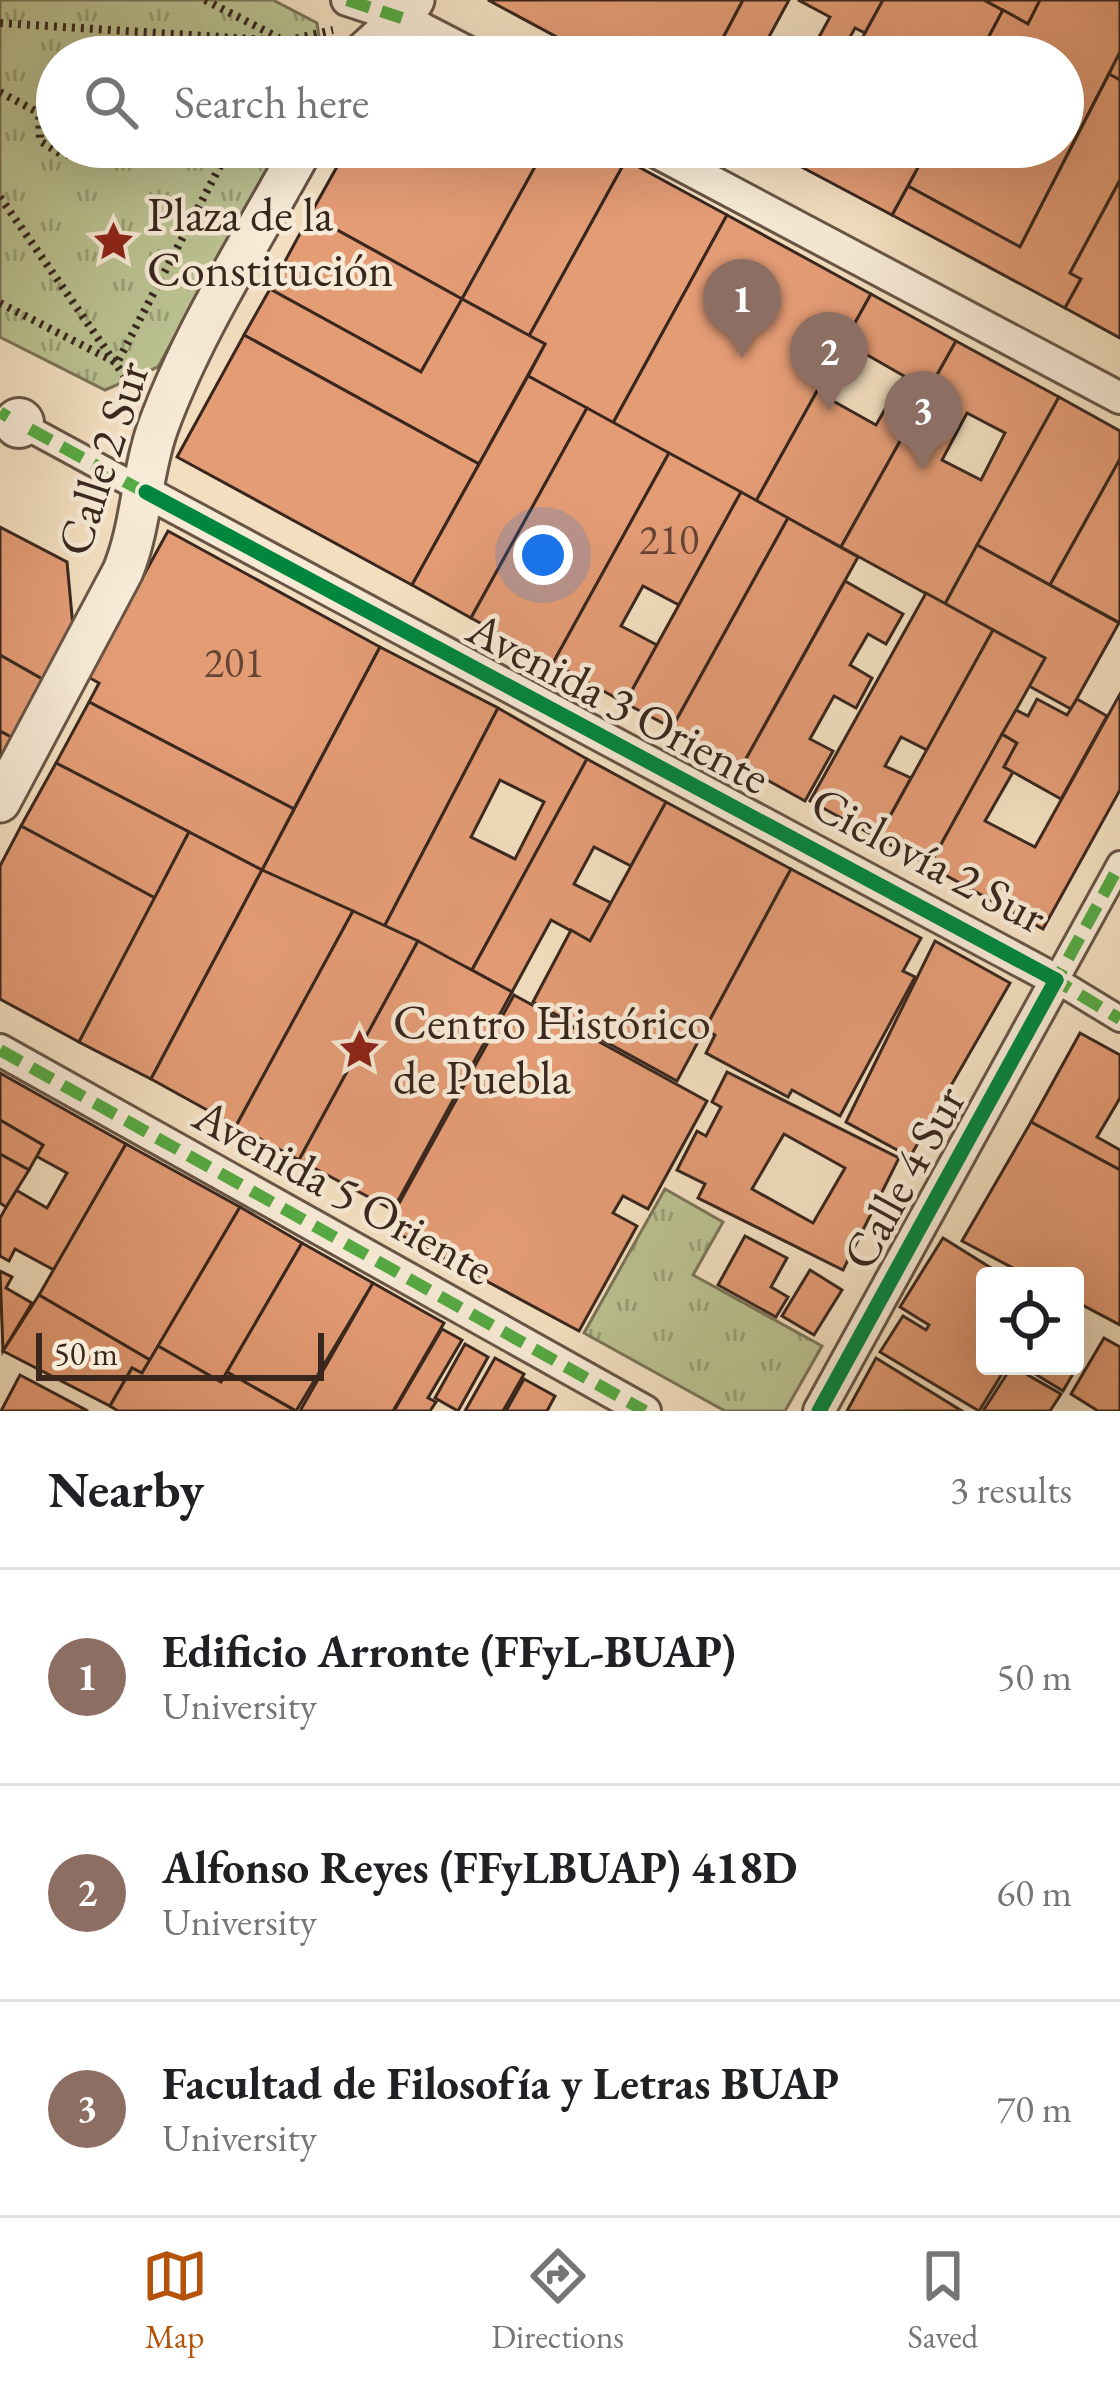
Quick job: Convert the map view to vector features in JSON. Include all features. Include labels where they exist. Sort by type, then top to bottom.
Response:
[{"type":"street","points":[[347,0],[408,9],[447,36]]},
{"type":"street","points":[[360,36],[408,9]]},
{"type":"street","name":"Calle 2 Sur","points":[[0,802],[123,571],[139,532],[155,435],[180,371],[291,168]]},
{"type":"street","points":[[686,168],[1120,398]]},
{"type":"street","name":"Avenida 3 Oriente","points":[[13,419],[1056,980],[1120,1019]]},
{"type":"street","name":"Calle 4 Sur","points":[[819,1411],[1120,864]]},
{"type":"street","name":"Avenida 5 Oriente","points":[[0,1050],[645,1411]]},
{"type":"path","points":[[205,0],[275,36]]},
{"type":"path","points":[[0,23],[206,36]]},
{"type":"path","points":[[0,92],[36,110]]},
{"type":"path","points":[[117,364],[219,168]]},
{"type":"path","points":[[0,197],[127,380]]},
{"type":"path","points":[[0,303],[117,364]]},
{"type":"green space","name":"Plaza de la Constitución","points":[[0,0],[273,0],[317,23],[319,36],[36,36],[36,168],[267,168],[158,367],[105,390],[0,337]]},
{"type":"green space","points":[[665,1189],[723,1222],[693,1275],[822,1346],[785,1411],[725,1411],[584,1333]]},
{"type":"building","points":[[488,0],[743,0],[724,36],[555,36]]},
{"type":"building","points":[[743,0],[789,0],[769,36],[724,36]]},
{"type":"building","points":[[798,0],[883,0],[865,33],[855,28],[851,36],[820,36],[830,17]]},
{"type":"building","points":[[883,0],[984,0],[1003,10],[989,36],[863,36]]},
{"type":"building","points":[[984,0],[1040,0],[1028,24]]},
{"type":"building","points":[[1040,0],[1120,0],[1120,52],[1084,122],[1084,36],[989,36],[1003,10],[1028,24]]},
{"type":"building","points":[[1120,52],[1120,80],[1109,74]]},
{"type":"building","points":[[1109,74],[1120,80],[1120,180],[1070,273],[1081,279],[1065,308],[892,215],[908,186],[1020,247],[1061,168],[1084,168],[1084,123]]},
{"type":"building","points":[[336,168],[534,168],[462,299],[310,215]]},
{"type":"building","points":[[534,168],[622,168],[529,336],[462,299]]},
{"type":"building","points":[[622,168],[641,168],[727,215],[613,423],[528,376],[545,344],[529,336]]},
{"type":"building","points":[[803,168],[918,168],[892,215]]},
{"type":"building","points":[[918,168],[1061,168],[1020,247],[908,186]]},
{"type":"building","points":[[1120,180],[1120,338],[1065,308],[1081,279],[1070,273]]},
{"type":"building","points":[[310,215],[462,299],[421,372],[270,289]]},
{"type":"building","points":[[727,215],[871,294],[756,501],[613,423]]},
{"type":"building","points":[[270,289],[421,372],[462,299],[545,344],[479,464],[244,335]]},
{"type":"building","points":[[871,294],[956,341],[841,547],[756,501]],"holes":[[[855,348],[904,376],[876,425],[826,397]]]},
{"type":"building","points":[[244,335],[479,464],[412,585],[177,457]]},
{"type":"building","points":[[956,341],[1059,397],[945,604],[841,547]],"holes":[[[967,413],[1005,433],[981,480],[942,460]]]},
{"type":"building","points":[[528,376],[587,408],[471,618],[412,585]]},
{"type":"building","points":[[1059,397],[1120,431],[1120,459],[1050,585],[977,545]]},
{"type":"building","points":[[587,408],[669,453],[553,663],[471,618]]},
{"type":"building","points":[[669,453],[741,492],[679,605],[643,586],[621,626],[657,645],[625,703],[553,663]]},
{"type":"building","points":[[1120,459],[1120,623],[1050,585]]},
{"type":"building","points":[[741,492],[788,518],[672,728],[625,703]]},
{"type":"building","points":[[788,518],[858,557],[742,766],[672,728]]},
{"type":"building","points":[[0,527],[67,562],[73,627],[44,680],[0,655]]},
{"type":"building","points":[[168,531],[380,647],[294,809],[89,702],[99,683],[88,677]]},
{"type":"building","points":[[977,545],[1119,623],[1071,709],[1029,686],[1045,658],[945,604]]},
{"type":"building","points":[[845,581],[903,614],[886,644],[868,634],[850,665],[872,678],[856,708],[834,696],[810,739],[833,751],[805,801],[742,766]]},
{"type":"building","points":[[926,593],[993,630],[927,750],[901,737],[885,766],[911,778],[878,838],[810,801]]},
{"type":"building","points":[[993,630],[1045,658],[929,866],[878,838]]},
{"type":"building","points":[[380,647],[498,708],[384,927],[262,870]]},
{"type":"building","points":[[0,655],[44,680],[13,738],[0,731]]},
{"type":"building","points":[[1120,694],[1120,790],[1043,929],[929,866],[1002,734],[1017,743],[1004,767],[1013,772],[985,821],[1035,847]]},
{"type":"building","points":[[1037,699],[1067,715],[1077,699],[1107,716],[1061,799],[1004,767],[1017,743],[1002,734],[1016,710],[1028,716]]},
{"type":"building","points":[[89,702],[294,809],[262,870],[56,763]]},
{"type":"building","points":[[498,708],[587,759],[472,970],[384,927]],"holes":[[[500,780],[544,802],[515,859],[471,837]]]},
{"type":"building","points":[[0,731],[13,738],[0,761]]},
{"type":"building","points":[[587,759],[666,802],[631,866],[594,847],[574,884],[611,903],[590,941],[551,920],[512,992],[472,970]]},
{"type":"building","points":[[56,763],[189,832],[155,898],[21,826]]},
{"type":"building","points":[[666,802],[791,869],[677,1081],[533,1002],[571,930],[590,941]]},
{"type":"building","points":[[21,826],[155,898],[79,1042],[0,999],[0,866]]},
{"type":"building","points":[[189,832],[262,870],[151,1079],[79,1042]]},
{"type":"building","points":[[791,869],[921,938],[903,971],[915,977],[840,1116],[792,1090],[788,1097],[706,1053],[715,1035],[705,1029]]},
{"type":"building","points":[[262,870],[353,911],[236,1126],[151,1079]]},
{"type":"building","points":[[353,911],[418,941],[299,1160],[236,1126]]},
{"type":"building","points":[[418,941],[512,992],[393,1210],[299,1160]]},
{"type":"building","points":[[935,941],[1010,983],[910,1157],[846,1122]]},
{"type":"building","points":[[514,995],[707,1101],[648,1209],[623,1196],[613,1213],[637,1226],[579,1331],[386,1227]]},
{"type":"building","points":[[1080,1033],[1120,1055],[1120,1098],[1097,1137],[1120,1150],[1120,1170],[1031,1122]]},
{"type":"building","points":[[727,1072],[899,1158],[843,1270],[698,1198],[705,1184],[677,1170],[697,1131],[706,1136],[721,1107],[712,1102]],"holes":[[[784,1134],[845,1168],[813,1223],[752,1189]]]},
{"type":"building","points":[[0,1073],[126,1144],[54,1270],[15,1249],[9,1261],[0,1256],[0,1218],[16,1190],[47,1208],[67,1173],[36,1156],[43,1145],[0,1120]]},
{"type":"building","points":[[0,1120],[43,1145],[29,1170],[0,1154]]},
{"type":"building","points":[[1031,1122],[1120,1170],[1120,1325],[1084,1306],[1084,1267],[1011,1267],[962,1241]]},
{"type":"building","points":[[126,1144],[240,1207],[150,1360],[39,1295]]},
{"type":"building","points":[[0,1154],[29,1170],[6,1207],[0,1203]]},
{"type":"building","points":[[240,1207],[302,1243],[221,1382],[158,1346]]},
{"type":"building","points":[[745,1236],[787,1258],[771,1287],[788,1297],[776,1317],[718,1285]]},
{"type":"building","points":[[943,1238],[990,1267],[976,1267],[976,1375],[1001,1375],[979,1411],[880,1352],[903,1316],[926,1330],[929,1325],[900,1307]]},
{"type":"building","points":[[302,1243],[373,1283],[296,1411],[227,1372]]},
{"type":"building","points":[[810,1270],[842,1290],[814,1335],[782,1316]]},
{"type":"building","points":[[0,1271],[12,1277],[6,1288],[32,1303],[3,1351]]},
{"type":"building","points":[[373,1283],[444,1323],[393,1411],[300,1411]]},
{"type":"building","points":[[39,1295],[150,1360],[142,1373],[132,1368],[110,1406],[3,1351]]},
{"type":"building","points":[[442,1329],[462,1340],[428,1398],[436,1402],[430,1411],[394,1411]]},
{"type":"building","points":[[1104,1338],[1120,1347],[1120,1411],[1098,1411],[1071,1394]]},
{"type":"building","points":[[465,1344],[488,1357],[458,1411],[435,1398]]},
{"type":"building","points":[[158,1346],[221,1382],[227,1372],[296,1411],[118,1411],[110,1406],[132,1368],[142,1373]]},
{"type":"building","points":[[495,1358],[524,1374],[503,1411],[465,1411]]},
{"type":"building","points":[[876,1358],[962,1411],[847,1411]]},
{"type":"building","points":[[20,1375],[88,1411],[1,1411]]},
{"type":"building","points":[[1006,1375],[1028,1375],[1061,1394],[1050,1411],[983,1411]]},
{"type":"building","points":[[1037,1375],[1072,1375],[1063,1391]]},
{"type":"building","points":[[524,1379],[555,1396],[547,1411],[506,1411]]},
{"type":"marked path","points":[[347,0],[402,18]]},
{"type":"marked path","points":[[0,412],[8,417]]},
{"type":"marked path","points":[[30,429],[155,498]]},
{"type":"marked path","points":[[1051,990],[1120,864]]},
{"type":"marked path","points":[[1049,976],[1120,1019]]},
{"type":"marked path","points":[[0,1050],[645,1411]]},
{"type":"cycle path","name":"Ciclovía 2 Sur","points":[[146,492],[1056,980]]},
{"type":"cycle path","points":[[819,1411],[1056,980]]},
{"type":"place","name":"Plaza de la Constitución","points":[[113,242]]},
{"type":"place","name":"Edificio Arronte (FFyL-BUAP)","points":[[742,358]]},
{"type":"place","name":"Alfonso Reyes (FFyLBUAP) 418D","points":[[829,411]]},
{"type":"place","name":"Facultad de Filosofía y Letras BUAP","points":[[923,470]]},
{"type":"place","name":"Centro Histórico de Puebla","points":[[359,1050]]}]
